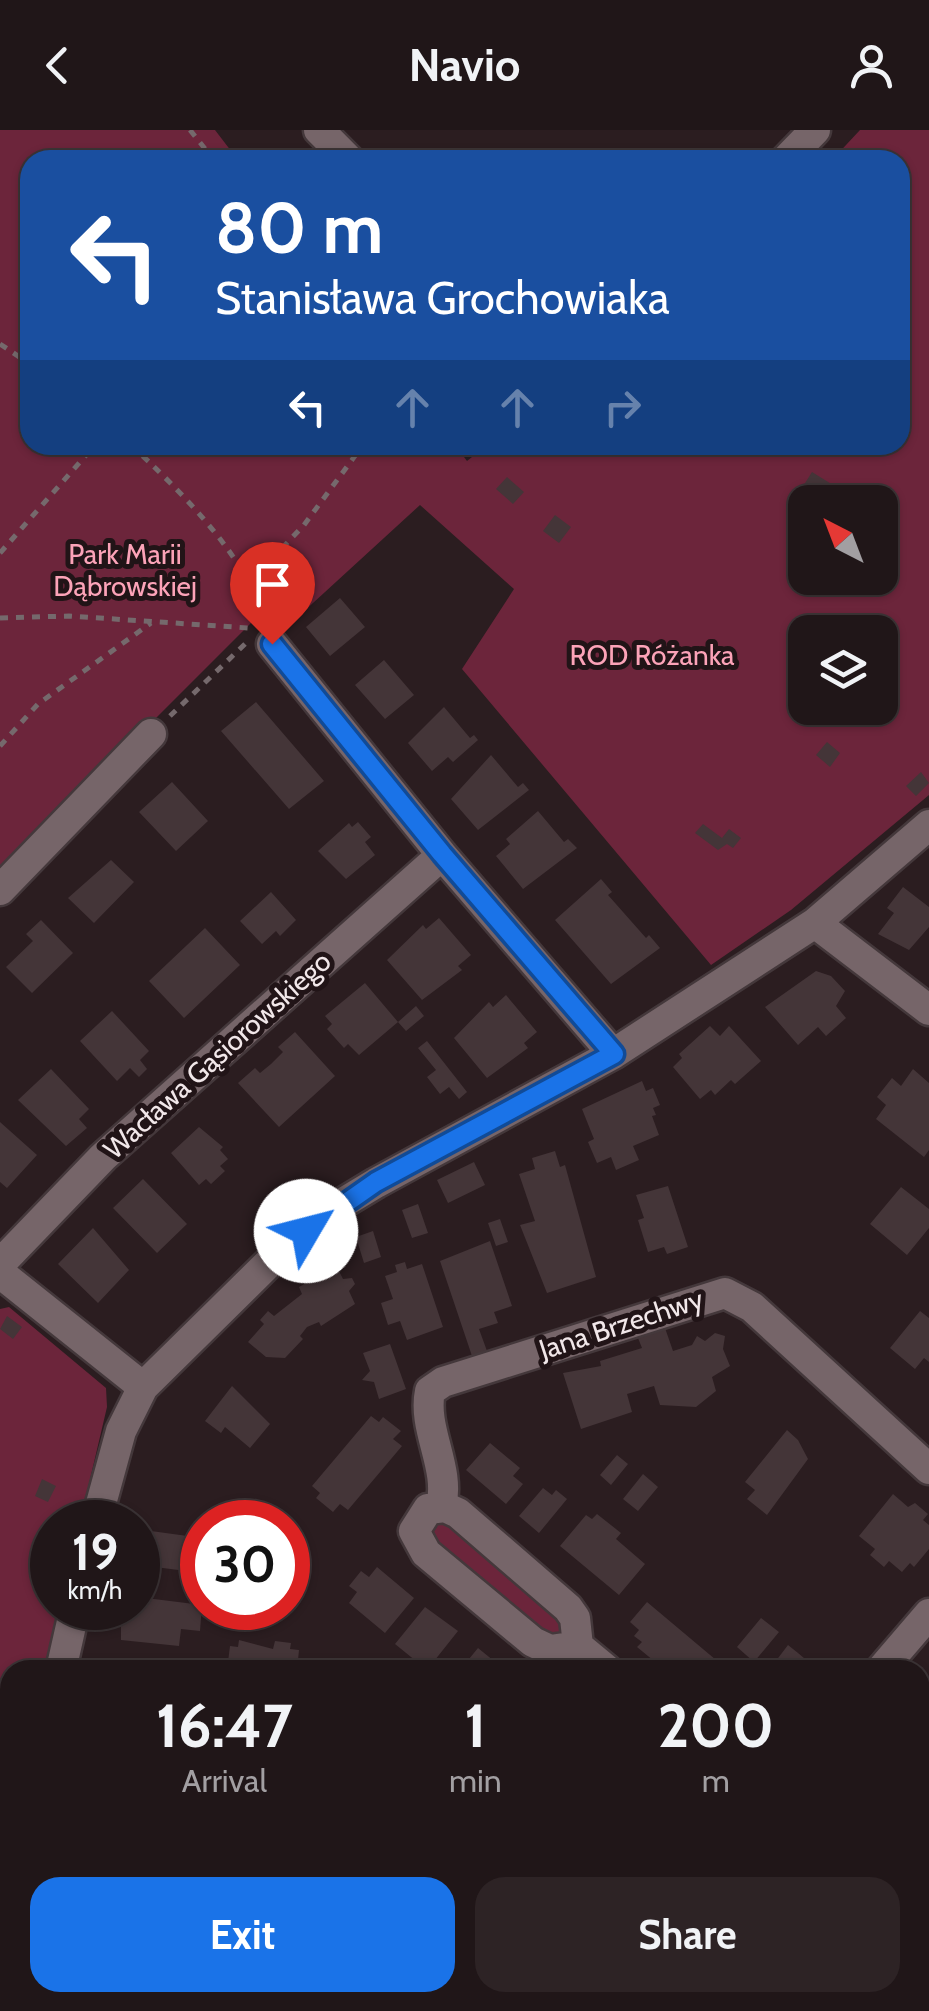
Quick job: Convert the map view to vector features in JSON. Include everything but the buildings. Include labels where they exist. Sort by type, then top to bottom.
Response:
[{"type":"street","points":[[319,130],[339,150]]},
{"type":"street","points":[[796,150],[815,130]]},
{"type":"street","points":[[267,636],[442,854],[614,1054]]},
{"type":"street","points":[[0,890],[151,734]]},
{"type":"street","points":[[102,1500],[122,1431],[143,1388],[220,1308],[328,1212],[614,1054],[816,923],[929,825]]},
{"type":"street","name":"Wacława Gąsiorowskiego","points":[[0,1264],[103,1157],[442,854]]},
{"type":"street","points":[[816,923],[929,1010]]},
{"type":"street","points":[[0,1273],[143,1388]]},
{"type":"street","name":"Jana Brzechwy","points":[[442,1507],[444,1478],[427,1406],[430,1391],[460,1376],[726,1293],[752,1307],[929,1470]]},
{"type":"street","points":[[578,1646],[550,1650],[534,1642],[426,1553],[414,1531],[428,1509],[442,1507],[458,1513],[568,1608],[575,1618],[578,1646],[595,1660]]},
{"type":"street","points":[[889,1660],[929,1614]]},
{"type":"street","points":[[64,1660],[70,1630]]},
{"type":"path","points":[[190,130],[206,150]]},
{"type":"path","points":[[0,553],[86,455]]},
{"type":"path","points":[[141,455],[178,491],[249,583],[267,636]]},
{"type":"path","points":[[249,583],[304,525],[356,455]]},
{"type":"path","points":[[0,618],[70,616],[267,636]]},
{"type":"path","points":[[0,746],[38,704],[151,623]]},
{"type":"path","points":[[151,734],[267,636]]},
{"type":"green space","name":"ROD Różanka","points":[[0,130],[215,130],[230,150],[20,150],[20,455],[462,455],[467,461],[474,455],[910,455],[910,150],[841,150],[860,130],[929,130],[929,795],[791,910],[711,965],[462,669],[514,589],[420,505],[301,614],[261,613],[0,874]]},
{"type":"green space","points":[[9,1307],[106,1388],[107,1407],[85,1500],[30,1500],[30,1630],[55,1630],[47,1660],[0,1660],[0,1309]]},
{"type":"green space","points":[[444,1518],[558,1606],[564,1632],[550,1642],[431,1549],[427,1529]]},
{"type":"route","points":[[272,644],[442,854],[614,1054],[376,1182],[306,1231]]},
{"type":"park label","name":"Park Marii Dąbrowskiej","points":[[125,570]]}]
